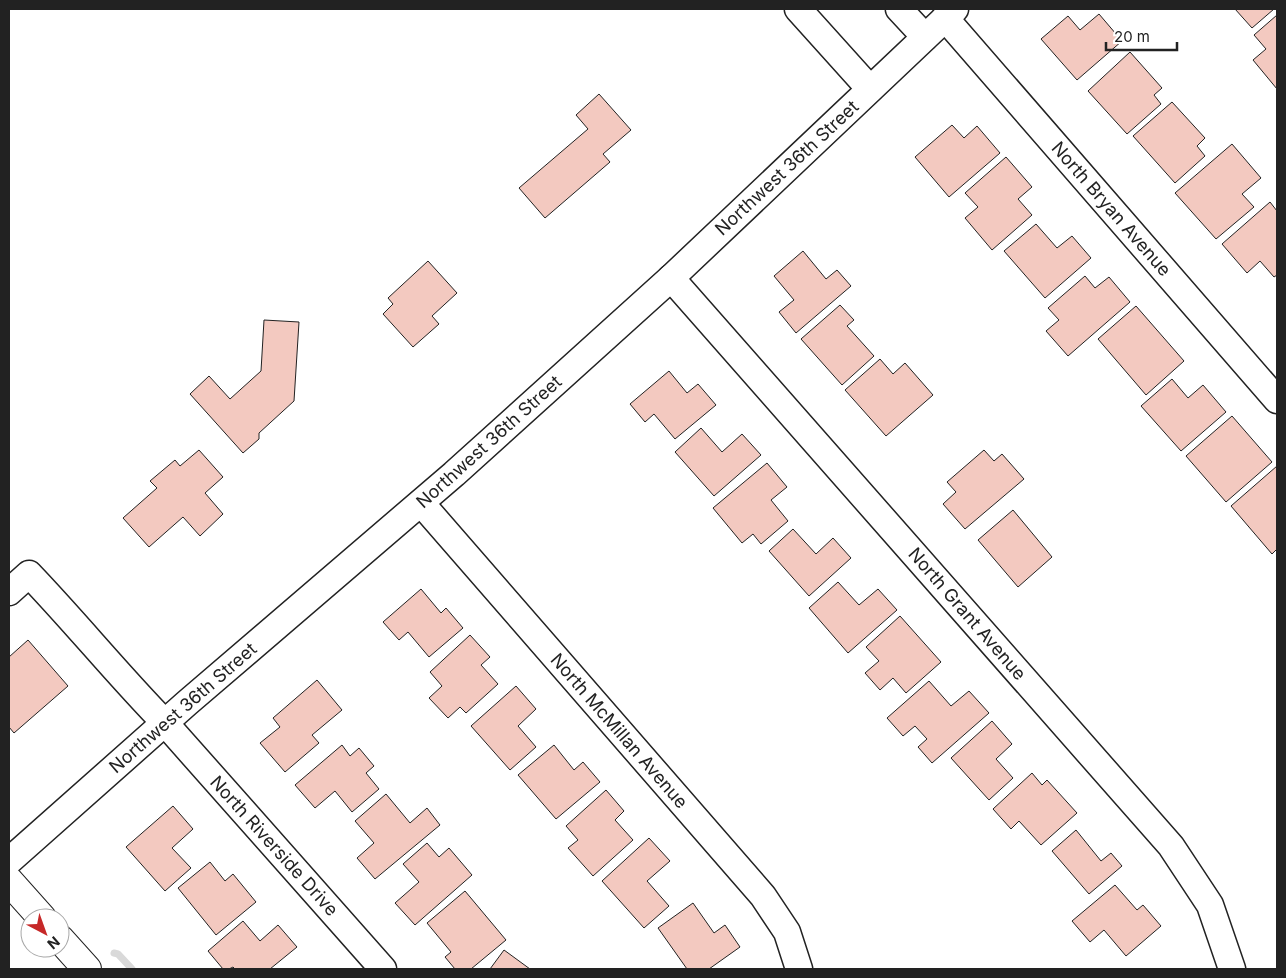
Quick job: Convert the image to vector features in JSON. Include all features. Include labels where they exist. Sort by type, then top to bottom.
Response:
[{"type":"main road","points":[[9,881],[33,908]]},
{"type":"main road","points":[[70,950],[87,969]]},
{"type":"street","points":[[798,9],[870,89]]},
{"type":"street","points":[[899,9],[925,37]]},
{"type":"street","name":"Northwest 36th Street","points":[[9,861],[165,723],[422,503],[671,278],[950,13]]},
{"type":"street","name":"North Bryan Avenue","points":[[950,13],[1277,400]]},
{"type":"street","name":"North Grant Avenue","points":[[671,278],[1171,846],[1210,905],[1232,969]]},
{"type":"street","name":"North McMillan Avenue","points":[[422,503],[764,896],[787,932],[799,969]]},
{"type":"street","name":"North Riverside Drive","points":[[9,592],[29,574],[98,648],[128,685],[165,723],[384,969]]},
{"type":"building","points":[[1235,9],[1274,9],[1252,28]]},
{"type":"building","points":[[1099,14],[1122,41],[1077,80],[1041,39],[1068,16],[1080,30]]},
{"type":"building","points":[[1277,15],[1277,89],[1253,60],[1266,49],[1254,35]]},
{"type":"building","points":[[1130,52],[1162,88],[1154,95],[1161,104],[1127,134],[1088,91]]},
{"type":"building","points":[[599,94],[631,130],[603,154],[610,162],[545,218],[519,188],[588,129],[576,115]]},
{"type":"building","points":[[1172,102],[1205,138],[1197,146],[1205,156],[1175,183],[1133,136]]},
{"type":"building","points":[[952,125],[964,138],[977,126],[1000,153],[949,197],[915,157]]},
{"type":"building","points":[[1232,144],[1261,178],[1242,194],[1254,207],[1216,239],[1175,193]]},
{"type":"building","points":[[1006,157],[1032,187],[1018,199],[1032,215],[992,250],[965,218],[978,207],[965,193]]},
{"type":"building","points":[[1270,202],[1277,211],[1277,275],[1274,277],[1260,261],[1247,273],[1222,244]]},
{"type":"building","points":[[1036,224],[1057,248],[1072,236],[1091,258],[1045,298],[1004,251]]},
{"type":"building","points":[[803,251],[826,279],[837,270],[851,286],[796,333],[779,312],[794,300],[774,276]]},
{"type":"building","points":[[428,261],[457,293],[432,316],[439,324],[413,347],[383,314],[393,304],[388,298]]},
{"type":"building","points":[[1085,276],[1095,288],[1109,277],[1130,302],[1068,356],[1046,331],[1059,320],[1048,308]]},
{"type":"building","points":[[840,305],[854,320],[847,326],[874,356],[842,385],[801,339]]},
{"type":"building","points":[[1136,306],[1184,361],[1146,395],[1098,339]]},
{"type":"building","points":[[264,320],[299,322],[294,401],[259,433],[259,439],[243,453],[190,394],[209,376],[230,399],[261,371]]},
{"type":"building","points":[[880,359],[893,374],[905,363],[933,395],[886,436],[845,390]]},
{"type":"building","points":[[669,371],[687,393],[698,384],[716,405],[675,439],[654,414],[645,422],[630,404]]},
{"type":"building","points":[[1172,379],[1188,398],[1203,385],[1226,412],[1181,451],[1141,406]]},
{"type":"building","points":[[1232,416],[1272,462],[1226,502],[1186,456]]},
{"type":"building","points":[[701,428],[722,452],[742,434],[761,455],[714,496],[675,452]]},
{"type":"building","points":[[199,450],[223,477],[205,493],[223,514],[200,536],[183,517],[149,547],[123,518],[157,488],[150,481],[175,460],[180,466]]},
{"type":"building","points":[[984,450],[994,461],[1002,454],[1024,479],[965,529],[943,504],[956,492],[947,482]]},
{"type":"building","points":[[767,463],[787,487],[771,500],[788,521],[761,544],[753,534],[742,543],[713,508]]},
{"type":"building","points":[[1277,466],[1277,549],[1272,554],[1231,506]]},
{"type":"building","points":[[1013,510],[1052,557],[1018,587],[978,540]]},
{"type":"building","points":[[793,529],[816,554],[833,538],[851,558],[809,596],[769,551]]},
{"type":"building","points":[[838,582],[859,605],[878,589],[897,610],[848,653],[809,608]]},
{"type":"building","points":[[421,589],[441,613],[446,608],[463,628],[429,657],[408,632],[399,640],[383,622]]},
{"type":"building","points":[[900,616],[941,662],[906,693],[893,678],[880,690],[865,673],[879,661],[866,647]]},
{"type":"building","points":[[470,635],[490,657],[481,665],[498,684],[466,713],[460,707],[448,718],[429,698],[442,686],[430,672]]},
{"type":"building","points":[[28,640],[68,686],[14,733],[9,727],[9,657]]},
{"type":"building","points":[[317,680],[342,710],[312,735],[319,743],[285,772],[260,743],[280,727],[273,718]]},
{"type":"building","points":[[929,681],[951,706],[969,691],[989,713],[932,763],[918,747],[927,739],[915,726],[903,736],[887,718]]},
{"type":"building","points":[[516,686],[536,709],[518,726],[536,747],[510,770],[471,726]]},
{"type":"building","points":[[992,721],[1012,744],[996,759],[1013,778],[989,800],[951,758]]},
{"type":"building","points":[[342,745],[350,756],[359,748],[374,766],[366,773],[379,789],[352,812],[335,791],[315,808],[295,785]]},
{"type":"building","points":[[554,745],[574,770],[583,762],[600,782],[556,819],[518,775]]},
{"type":"building","points":[[1032,773],[1042,785],[1047,780],[1077,813],[1041,845],[1019,821],[1011,829],[993,809]]},
{"type":"building","points":[[606,790],[624,811],[615,820],[633,840],[593,876],[568,848],[578,840],[566,826]]},
{"type":"building","points":[[386,794],[410,823],[427,808],[440,825],[375,879],[357,858],[374,843],[355,821]]},
{"type":"building","points":[[173,806],[193,829],[172,848],[191,868],[165,891],[126,847]]},
{"type":"building","points":[[1076,830],[1101,861],[1111,853],[1122,866],[1089,894],[1052,851]]},
{"type":"building","points":[[649,838],[670,861],[647,881],[669,906],[644,928],[602,881]]},
{"type":"building","points":[[427,843],[439,857],[449,848],[472,875],[415,925],[395,903],[419,882],[403,864]]},
{"type":"building","points":[[210,862],[225,881],[233,874],[256,902],[216,935],[178,888]]},
{"type":"building","points":[[1115,885],[1137,910],[1143,905],[1161,926],[1126,956],[1104,930],[1090,942],[1072,921]]},
{"type":"building","points":[[465,891],[506,940],[471,969],[455,969],[445,957],[451,952],[427,923]]},
{"type":"building","points":[[693,903],[714,933],[725,925],[740,947],[709,969],[687,969],[658,928]]},
{"type":"building","points":[[243,921],[260,941],[278,925],[297,947],[270,969],[235,969],[233,967],[223,969],[208,951]]},
{"type":"building","points":[[504,950],[530,969],[490,969]]},
{"type":"waterway","points":[[114,953],[118,954],[132,969]]}]
